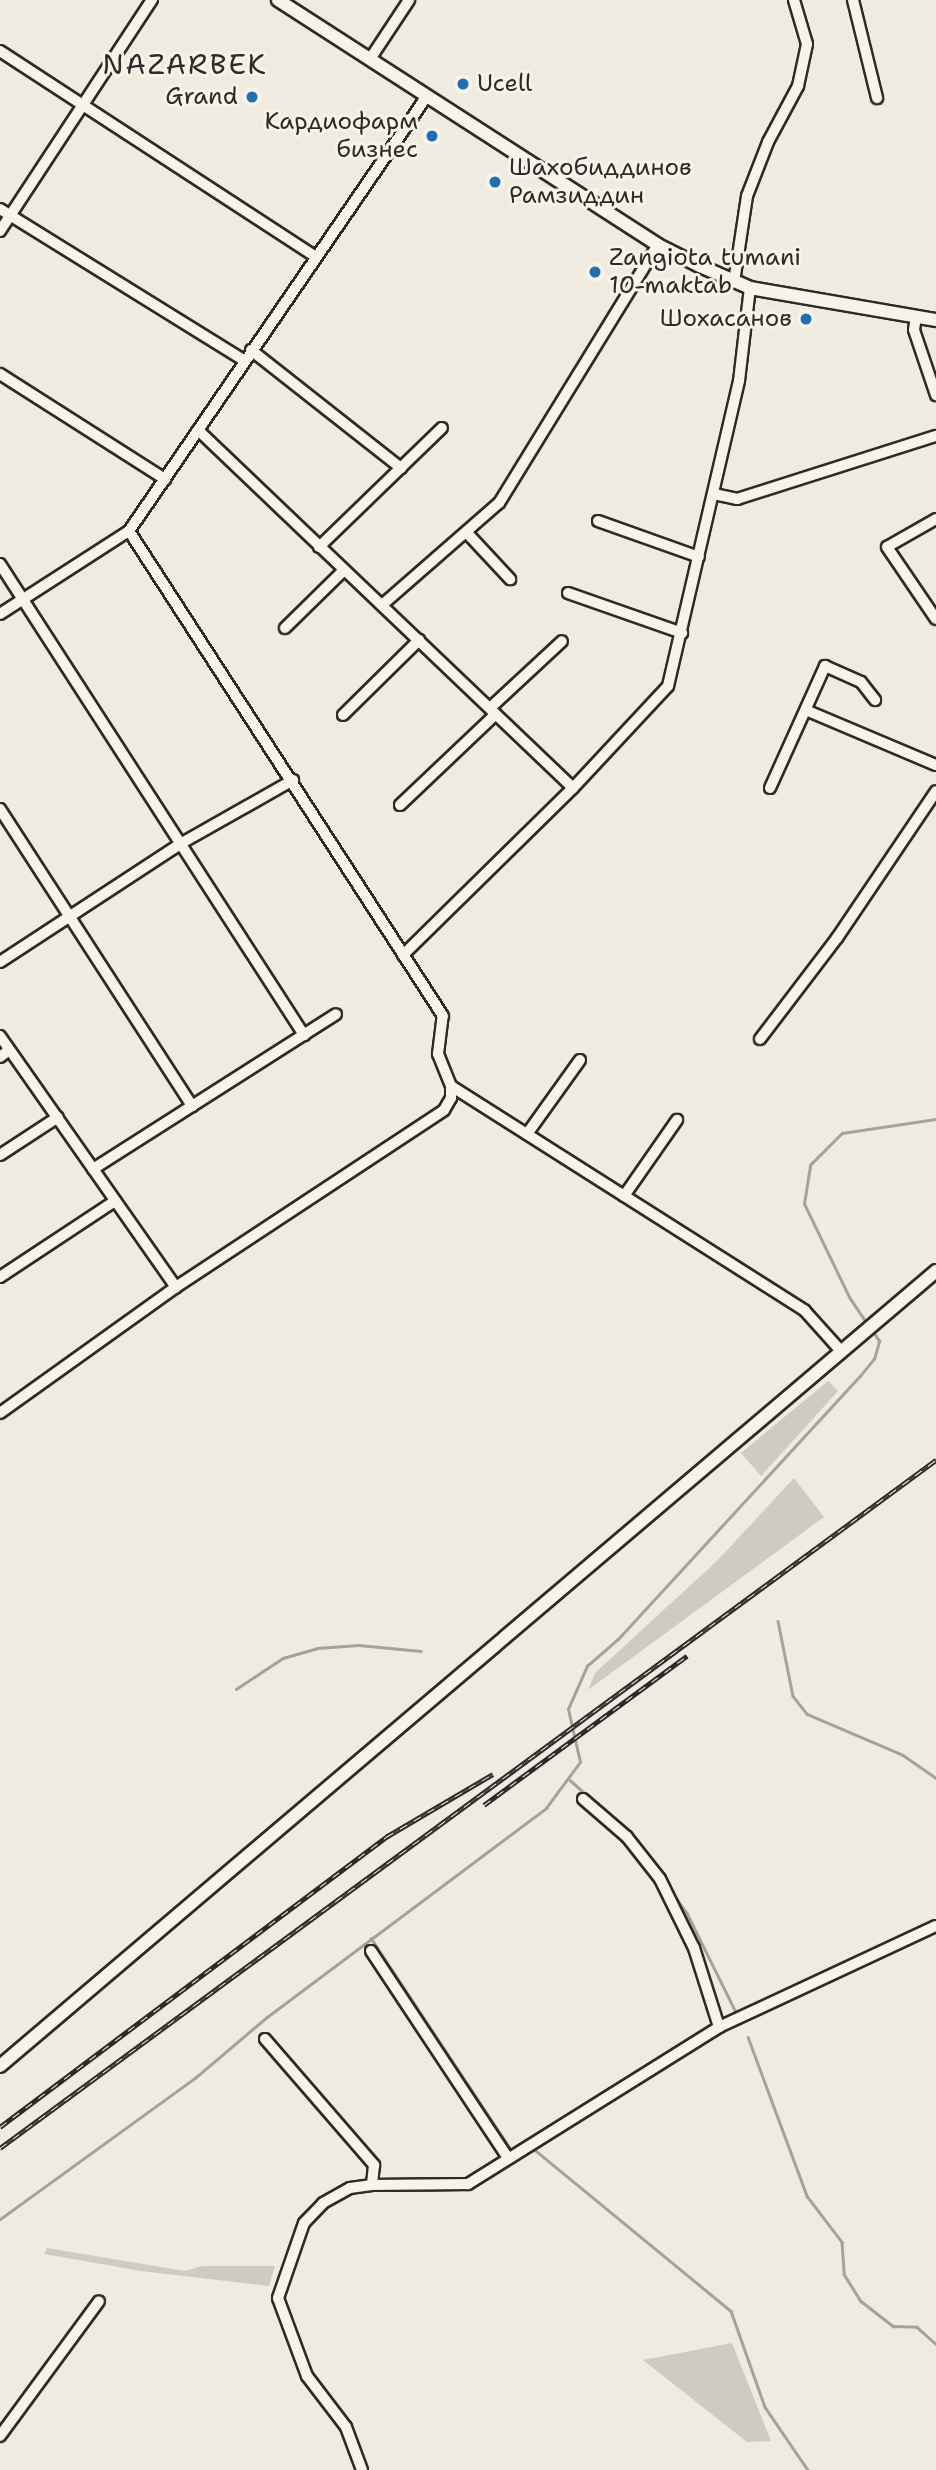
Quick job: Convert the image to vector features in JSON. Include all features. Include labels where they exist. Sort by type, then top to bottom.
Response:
[{"type":"main road","points":[[278,0],[295,4],[370,59],[658,245],[734,282],[750,288],[936,320]]},
{"type":"main road","points":[[0,2066],[532,1618],[856,1336],[936,1271]]},
{"type":"street","points":[[370,59],[409,0]]},
{"type":"street","points":[[734,282],[747,196],[768,142],[798,86],[807,44],[794,0]]},
{"type":"street","points":[[853,0],[877,98]]},
{"type":"street","points":[[0,231],[149,1]]},
{"type":"street","points":[[0,51],[316,257]]},
{"type":"street","points":[[0,614],[129,531],[251,349],[427,96]]},
{"type":"street","points":[[0,209],[244,360]]},
{"type":"street","points":[[382,605],[468,534],[499,503],[658,245]]},
{"type":"street","points":[[403,955],[573,788],[668,686],[714,495],[738,381],[750,288]]},
{"type":"street","points":[[916,317],[914,330],[936,396]]},
{"type":"street","points":[[251,349],[401,468]]},
{"type":"street","points":[[0,374],[165,479]]},
{"type":"street","points":[[319,547],[442,428]]},
{"type":"street","points":[[198,430],[573,788]]},
{"type":"street","points":[[714,495],[737,499],[936,436]]},
{"type":"street","points":[[936,519],[887,547],[936,619]]},
{"type":"street","points":[[598,521],[699,557]]},
{"type":"street","points":[[129,531],[293,780],[443,1016],[438,1054],[451,1086],[805,1311],[840,1350]]},
{"type":"street","points":[[468,534],[510,579]]},
{"type":"street","points":[[0,564],[304,1035]]},
{"type":"street","points":[[285,628],[344,570]]},
{"type":"street","points":[[568,593],[682,633]]},
{"type":"street","points":[[343,715],[419,640]]},
{"type":"street","points":[[400,806],[562,641]]},
{"type":"street","points":[[770,788],[808,712],[825,666],[861,682],[875,700]]},
{"type":"street","points":[[808,712],[936,765]]},
{"type":"street","points":[[0,962],[180,844],[293,780]]},
{"type":"street","points":[[760,1039],[836,938],[936,791]]},
{"type":"street","points":[[0,808],[192,1106]]},
{"type":"street","points":[[93,1169],[336,1014]]},
{"type":"street","points":[[0,1036],[176,1287]]},
{"type":"street","points":[[0,1056],[9,1050]]},
{"type":"street","points":[[527,1134],[580,1060]]},
{"type":"street","points":[[0,1413],[176,1287],[444,1110],[451,1086]]},
{"type":"street","points":[[0,1155],[58,1117]]},
{"type":"street","points":[[625,1196],[677,1120]]},
{"type":"street","points":[[0,1277],[115,1200]]},
{"type":"street","points":[[583,1799],[626,1837],[660,1879],[694,1948],[719,2027]]},
{"type":"street","points":[[362,2470],[346,2427],[307,2376],[278,2298],[304,2222],[332,2197],[350,2188],[372,2185],[468,2184],[719,2027],[936,1926]]},
{"type":"street","points":[[372,1951],[508,2158]]},
{"type":"street","points":[[265,2039],[374,2165],[372,2185]]},
{"type":"street","points":[[0,2436],[99,2301]]},
{"type":"shaded area","points":[[828,1381],[838,1391],[761,1476],[741,1453]]},
{"type":"shaded area","points":[[794,1478],[824,1517],[588,1690],[595,1673],[718,1560]]},
{"type":"shaded area","points":[[47,2248],[185,2271],[202,2266],[275,2266],[269,2286],[141,2271],[44,2254]]},
{"type":"shaded area","points":[[732,2343],[771,2441],[747,2442],[643,2360]]},
{"type":"waterway","points":[[867,1324],[849,1297],[804,1204],[810,1165],[842,1133],[936,1119]]},
{"type":"waterway","points":[[0,2219],[195,2078],[267,2017],[546,1808],[580,1762],[568,1709],[587,1666],[618,1639],[860,1376],[874,1359],[879,1341],[873,1332]]},
{"type":"waterway","points":[[778,1621],[793,1696],[807,1714],[903,1755],[936,1778]]},
{"type":"waterway","points":[[236,1689],[283,1658],[317,1648],[359,1645],[421,1651]]},
{"type":"waterway","points":[[570,1780],[630,1834]]},
{"type":"waterway","points":[[671,1891],[687,1913],[737,2014]]},
{"type":"waterway","points":[[371,1938],[512,2151]]},
{"type":"waterway","points":[[748,2037],[807,2196],[842,2242],[844,2274],[861,2301],[893,2326],[917,2327],[936,2344]]},
{"type":"waterway","points":[[535,2150],[731,2311],[765,2407],[808,2470]]},
{"type":"railway","points":[[0,2148],[936,1460]]},
{"type":"railway","points":[[484,1805],[687,1656]]},
{"type":"railway","points":[[0,2127],[386,1837],[493,1774]]},
{"type":"place","name":"Ucell","points":[[463,84]]},
{"type":"place","name":"Grand","points":[[252,97]]},
{"type":"place","name":"Кардиофарм бизнес","points":[[432,136]]},
{"type":"place","name":"Шахобиддинов Рамзиддин","points":[[495,182]]},
{"type":"place","name":"Zangiota tumani 10-maktab","points":[[595,272]]},
{"type":"place","name":"Шохасанов","points":[[806,319]]},
{"type":"district","name":"NAZARBEK","points":[[185,64]]}]
